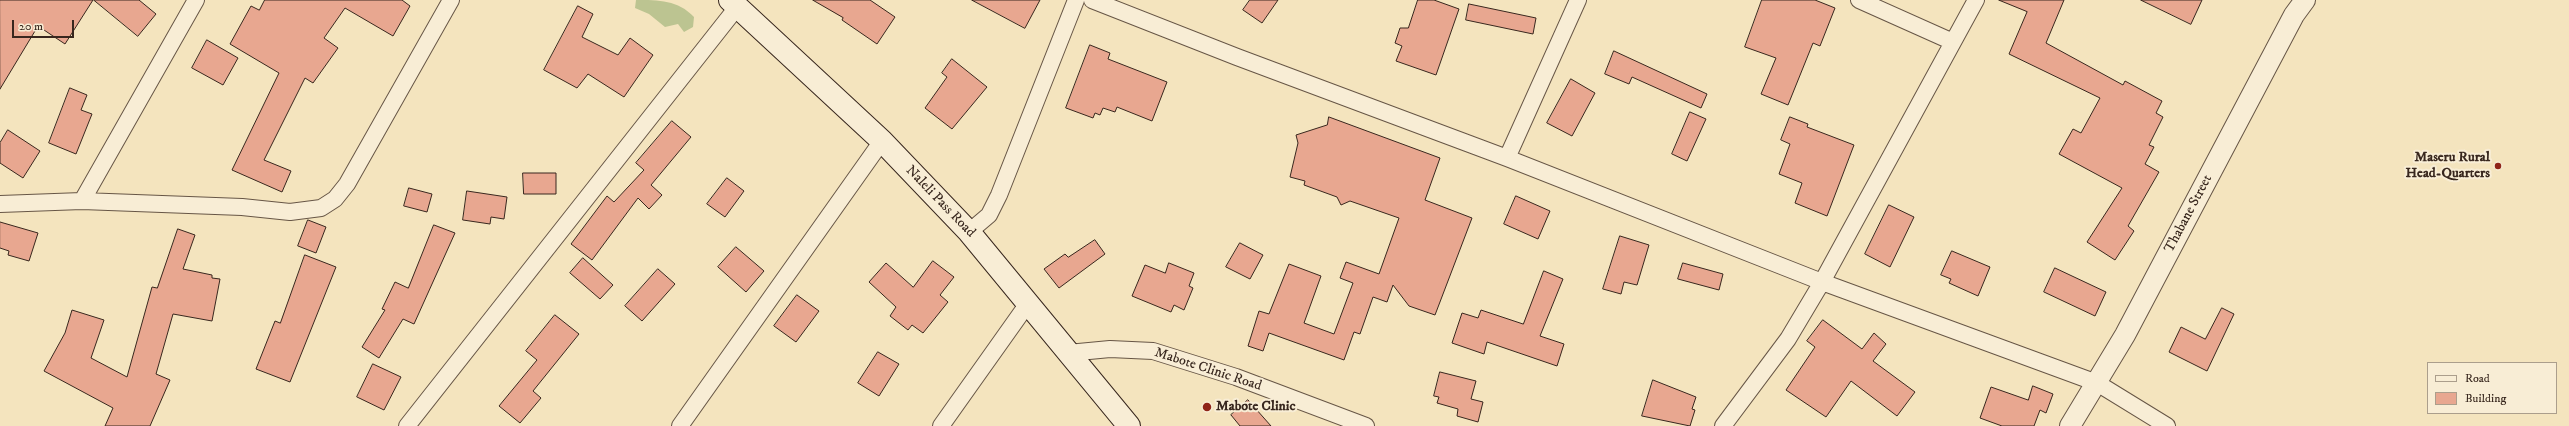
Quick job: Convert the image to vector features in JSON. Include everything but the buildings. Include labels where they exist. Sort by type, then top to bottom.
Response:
[{"type":"main road","name":"Naleli Pass Road","points":[[734,3],[882,141],[969,232],[1029,302],[1068,354],[1129,426]]},
{"type":"street","points":[[82,201],[196,0]]},
{"type":"street","points":[[0,204],[82,201],[242,207],[290,212],[321,208],[335,199],[347,184],[451,0]]},
{"type":"street","points":[[969,232],[989,216],[1000,195],[1076,0]]},
{"type":"street","points":[[1092,0],[1237,57],[1507,158],[1822,282],[2097,383],[2166,426]]},
{"type":"street","points":[[1507,158],[1578,0]]},
{"type":"street","points":[[1858,0],[1953,42]]},
{"type":"street","points":[[1723,426],[1788,339],[1822,282],[1976,0]]},
{"type":"street","name":"Thabane Street","points":[[2070,426],[2097,383],[2294,15],[2305,0]]},
{"type":"street","points":[[407,426],[734,3]]},
{"type":"street","points":[[680,426],[882,141]]},
{"type":"street","points":[[941,426],[1029,302]]},
{"type":"street","name":"Mabote Clinic Road","points":[[1068,354],[1110,349],[1153,351],[1236,377],[1366,426]]},
{"type":"green space","points":[[636,0],[653,0],[675,4],[688,11],[694,17],[693,27],[684,32],[678,24],[665,27],[649,14],[635,8]]},
{"type":"place","name":"Maseru Rural Head-Quarters","points":[[2498,166]]},
{"type":"place","name":"Mabote Clinic","points":[[1207,407]]}]
